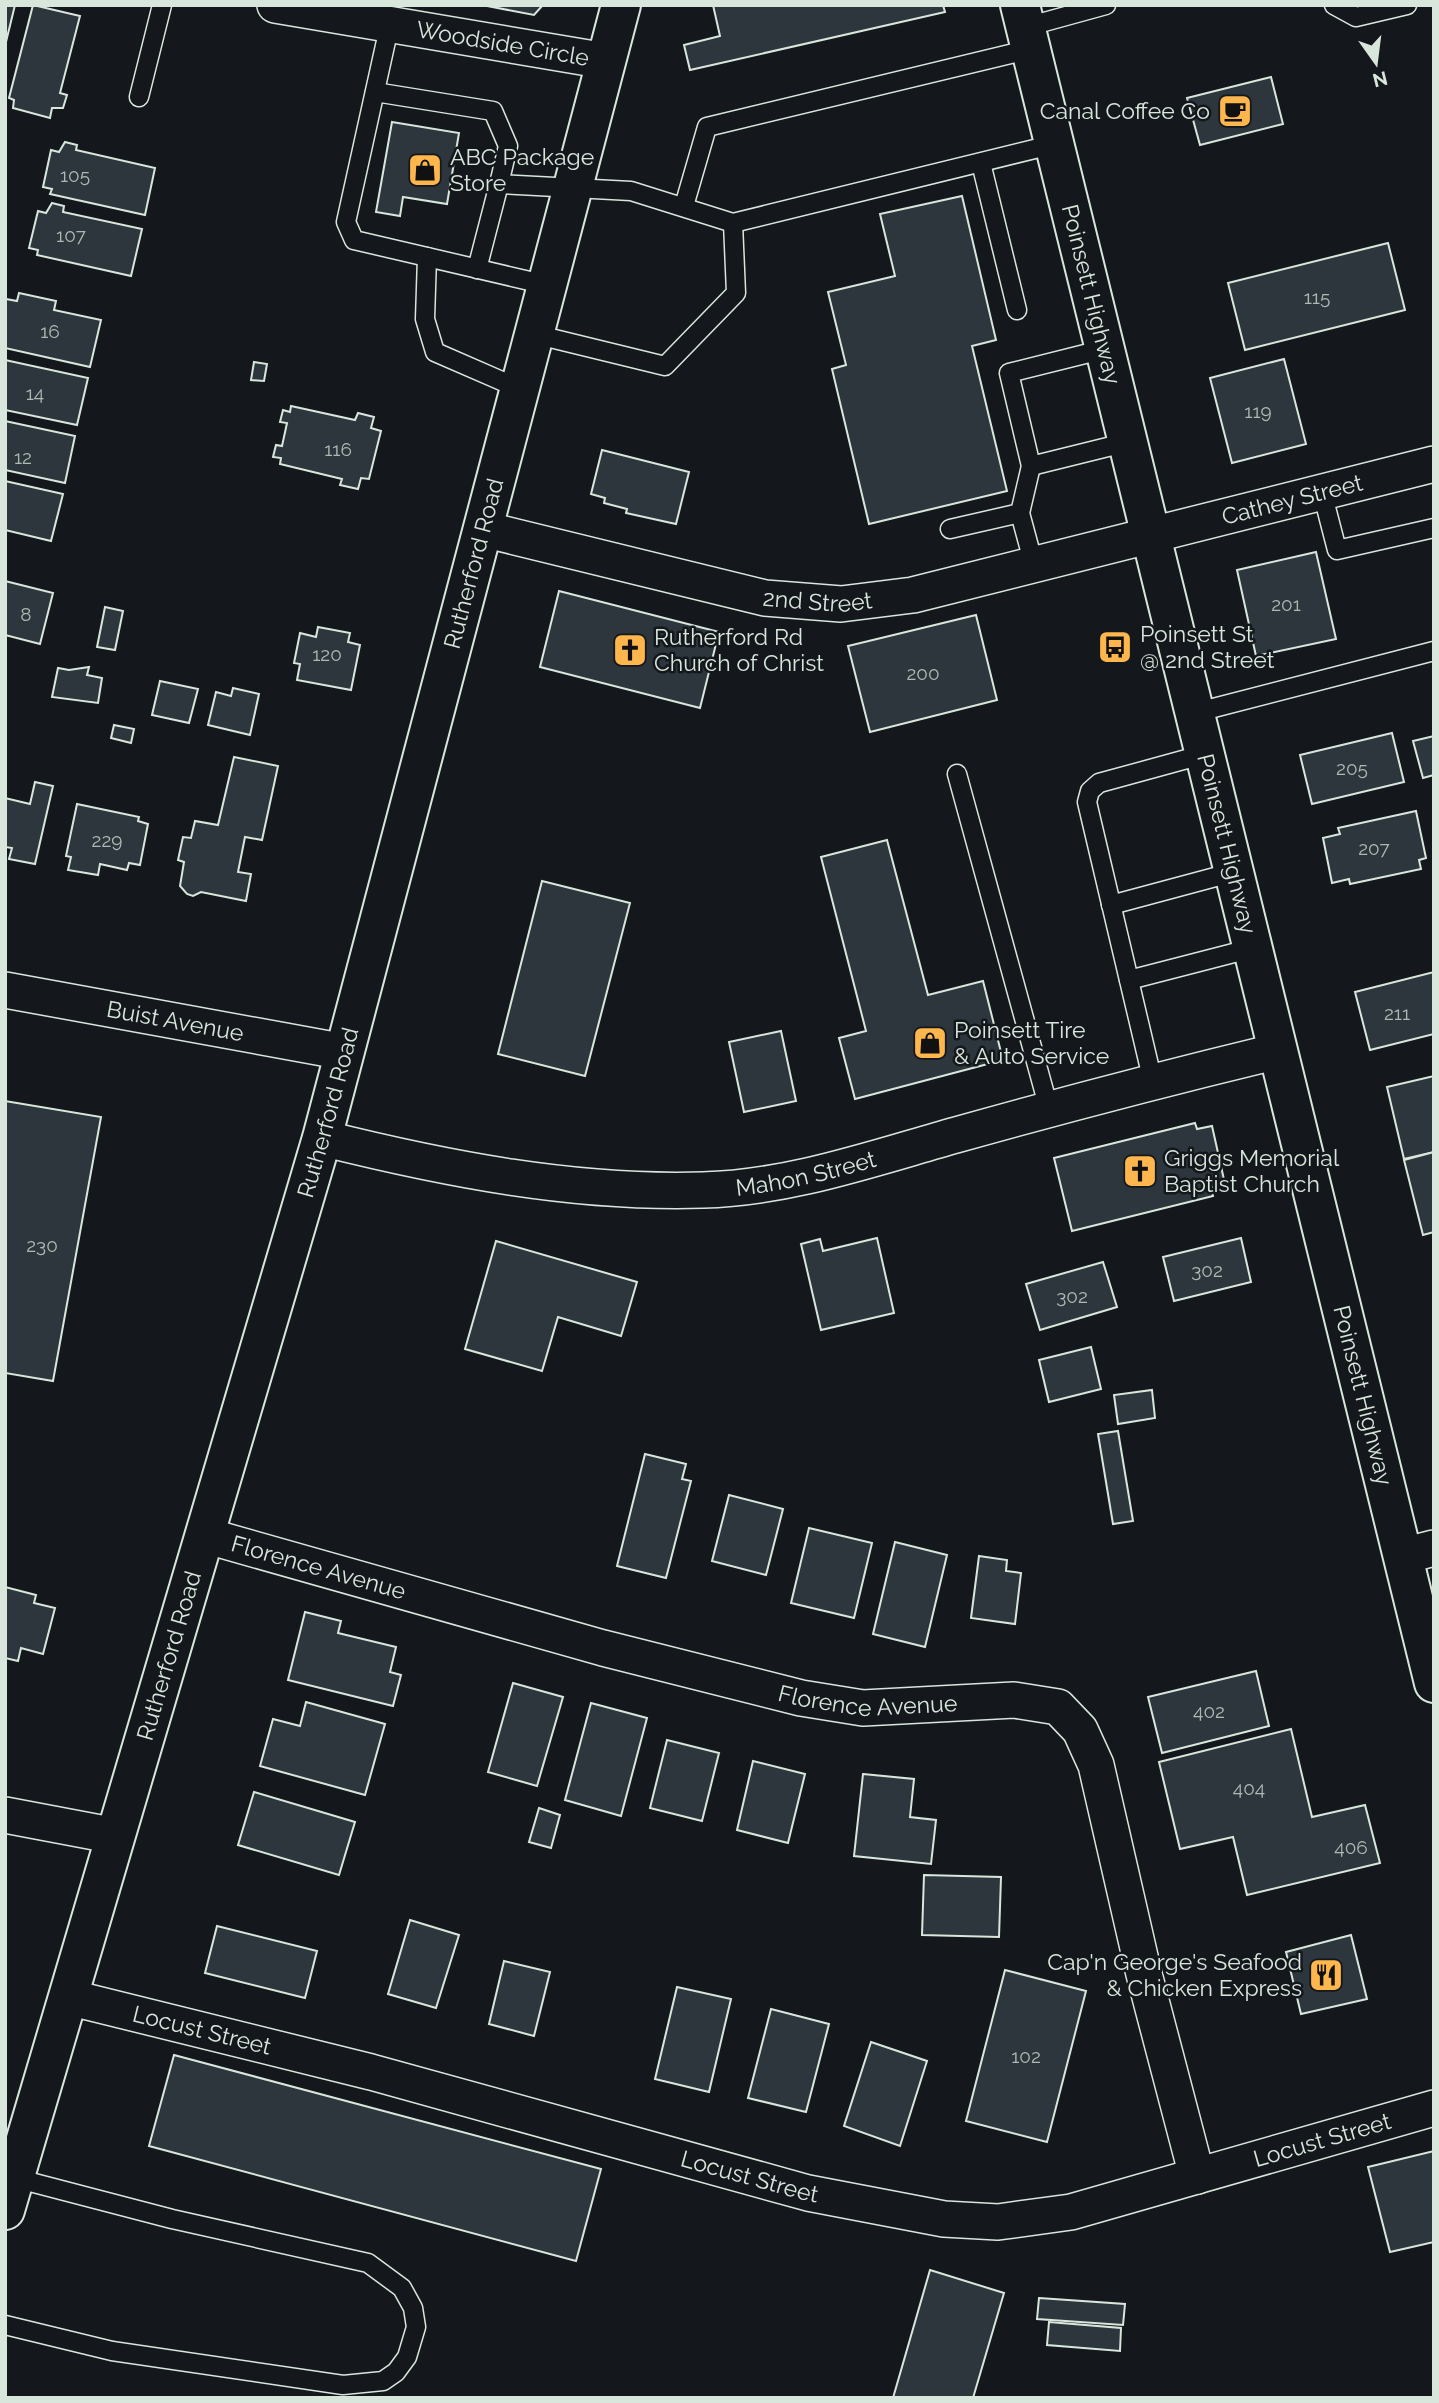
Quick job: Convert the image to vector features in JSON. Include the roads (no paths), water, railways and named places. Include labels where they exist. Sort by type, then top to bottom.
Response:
[{"type":"main road","name":"Rutherford Road","points":[[8,2199],[322,1138],[621,5]]},
{"type":"main road","name":"Poinsett Highway","points":[[1026,27],[1278,1051],[1418,1552],[1434,1683]]},
{"type":"street","name":"Woodside Circle","points":[[275,5],[353,11],[390,23],[606,61]]},
{"type":"street","name":"Cathey Street","points":[[1151,536],[1434,464]]},
{"type":"street","name":"2nd Street","points":[[483,529],[742,594],[841,604],[913,596],[1151,536]]},
{"type":"street","name":"Buist Avenue","points":[[5,990],[345,1052]]},
{"type":"street","name":"Mahon Street","points":[[322,1138],[419,1162],[597,1188],[705,1190],[807,1176],[1049,1109],[1278,1051]]},
{"type":"street","name":"Florence Avenue","points":[[204,1535],[603,1648],[801,1698],[863,1708],[1014,1700],[1058,1707],[1080,1730],[1096,1765],[1144,1974],[1197,2176]]},
{"type":"street","points":[[5,1815],[116,1836]]},
{"type":"street","name":"Locust Street","points":[[68,1997],[358,2069],[808,2193],[944,2219],[998,2222],[1071,2212],[1434,2108]]},
{"type":"lane","points":[[139,97],[162,5]]},
{"type":"lane","points":[[684,206],[707,127],[1026,27],[1106,5]]},
{"type":"lane","points":[[1334,5],[1356,17],[1407,5]]},
{"type":"lane","points":[[390,23],[346,222],[354,240],[547,285]]},
{"type":"lane","points":[[375,92],[494,111],[508,146],[477,269]]},
{"type":"lane","points":[[499,184],[631,191],[733,223],[1055,144]]},
{"type":"lane","points":[[981,163],[1017,310]]},
{"type":"lane","points":[[534,334],[665,366],[736,293],[733,223]]},
{"type":"lane","points":[[427,257],[425,319],[435,352],[520,389]]},
{"type":"lane","points":[[1034,565],[1020,513],[1031,466],[1009,373],[1105,349]]},
{"type":"lane","points":[[1031,466],[1128,442]]},
{"type":"lane","points":[[1322,492],[1337,550],[1434,527]]},
{"type":"lane","points":[[950,529],[1020,513]]},
{"type":"lane","points":[[1195,713],[1434,651]]},
{"type":"lane","points":[[1153,1082],[1087,803],[1090,790],[1100,783],[1205,754]]},
{"type":"lane","points":[[957,774],[1049,1109]]},
{"type":"lane","points":[[1111,905],[1234,872]]},
{"type":"lane","points":[[1129,980],[1253,948]]},
{"type":"lane","points":[[5,2325],[112,2351],[342,2385],[383,2381],[396,2372],[407,2357],[416,2327],[414,2308],[402,2288],[368,2263],[172,2219],[8,2199]]},
{"type":"place","name":"Canal Coffee Co","points":[[1235,111]]},
{"type":"place","name":"ABC Package Store","points":[[425,170]]},
{"type":"place","name":"Poinsett St @ 2nd Street","points":[[1115,647]]},
{"type":"place","name":"Rutherford Rd Church of Christ","points":[[630,650]]},
{"type":"place","name":"Poinsett Tire & Auto Service","points":[[930,1043]]},
{"type":"place","name":"Griggs Memorial Baptist Church","points":[[1140,1171]]},
{"type":"place","name":"Cap'n George's Seafood & Chicken Express","points":[[1326,1975]]}]
